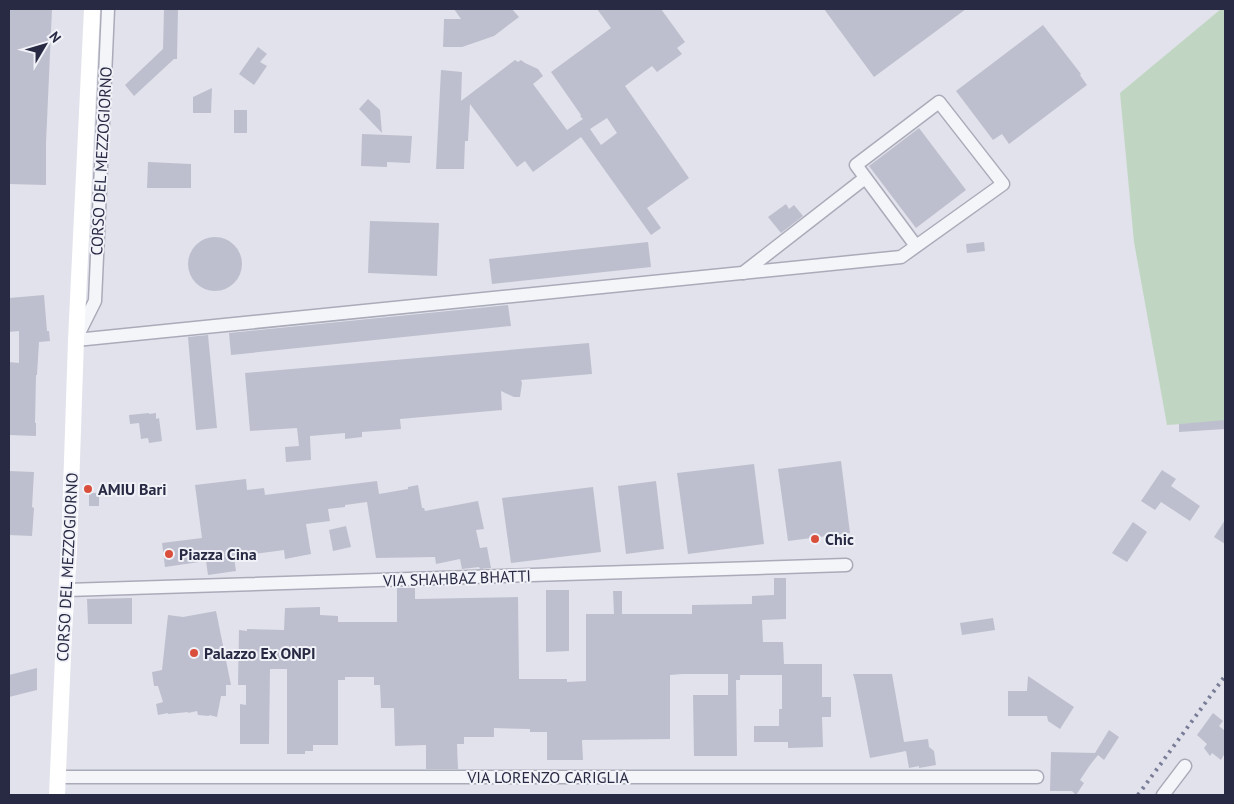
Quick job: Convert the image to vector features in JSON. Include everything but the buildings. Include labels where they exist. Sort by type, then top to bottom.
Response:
[{"type":"main road","name":"CORSO DEL MEZZOGIORNO","points":[[57,795],[63,643],[70,550],[76,340],[93,13]]},
{"type":"street","name":"CORSO DEL MEZZOGIORNO","points":[[76,340],[95,301],[108,9]]},
{"type":"street","points":[[93,13],[104,106]]},
{"type":"street","points":[[76,340],[901,257],[1003,184],[939,102],[856,165],[916,246]]},
{"type":"street","points":[[742,274],[865,178]]},
{"type":"street","name":"VIA SHAHBAZ BHATTI","points":[[67,590],[846,565]]},
{"type":"street","points":[[1163,795],[1185,766]]},
{"type":"street","name":"VIA LORENZO CARIGLIA","points":[[58,777],[1038,777]]},
{"type":"green space","points":[[1221,9],[1225,9],[1225,421],[1167,425],[1134,242],[1120,93]]},
{"type":"railway","points":[[1138,795],[1225,676]]},
{"type":"place","name":"AMIU Bari","points":[[88,489]]},
{"type":"place","name":"Chic","points":[[815,539]]},
{"type":"place","name":"Piazza Cina","points":[[169,554]]},
{"type":"place","name":"Palazzo Ex ONPI","points":[[194,653]]}]
